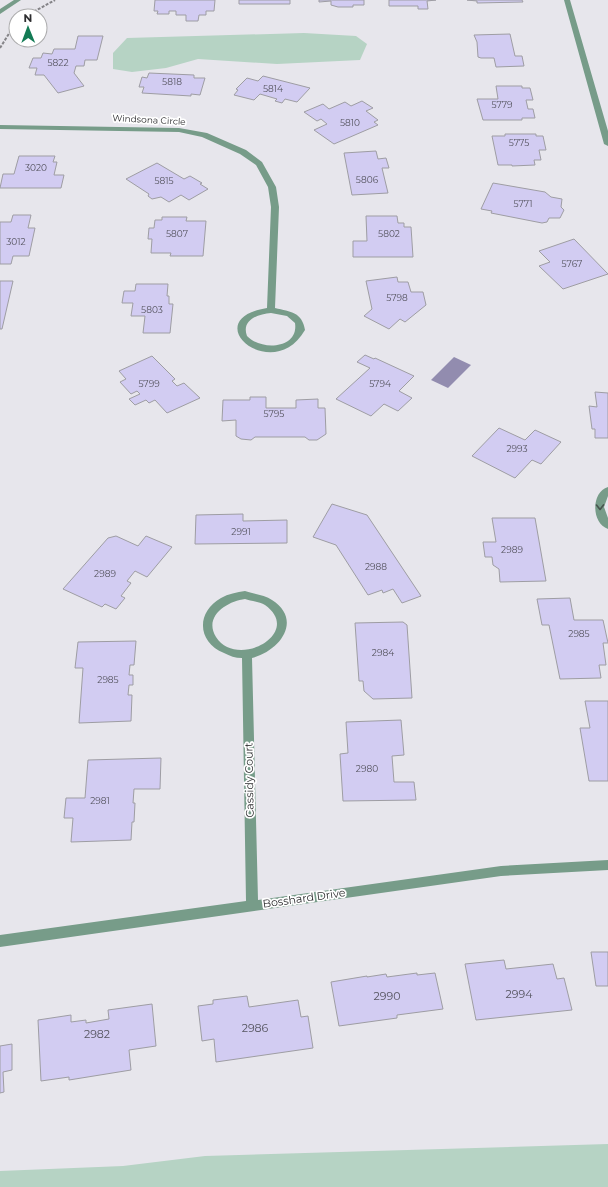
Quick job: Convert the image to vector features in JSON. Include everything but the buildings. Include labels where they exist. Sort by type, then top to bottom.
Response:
[{"type":"street","points":[[0,12],[18,0]]},
{"type":"street","points":[[567,0],[608,144]]},
{"type":"street","name":"Windsona Circle","points":[[0,127],[179,130],[204,135],[243,152],[259,164],[272,187],[275,207],[270,310]]},
{"type":"street","points":[[270,310],[289,314],[296,318],[300,324],[301,331],[293,342],[280,348],[265,348],[248,342],[243,337],[241,331],[242,324],[246,319],[257,313],[270,310]]},
{"type":"street","points":[[608,490],[601,498],[599,507],[601,516],[608,526]]},
{"type":"street","points":[[246,595],[258,597],[269,602],[277,609],[282,618],[282,628],[278,638],[270,646],[260,652],[247,654],[223,650],[214,643],[209,635],[207,626],[208,616],[218,605],[233,597],[246,595]]},
{"type":"street","name":"Cassidy Court","points":[[247,654],[252,905]]},
{"type":"street","name":"Bosshard Drive","points":[[0,941],[252,905],[501,872],[558,867],[608,865]]},
{"type":"path","points":[[40,8],[54,0]]},
{"type":"path","points":[[0,48],[8,35]]},
{"type":"green space","points":[[304,33],[356,36],[367,44],[360,60],[277,64],[198,59],[166,68],[132,72],[113,69],[113,53],[127,38]]},
{"type":"green space","points":[[608,1144],[608,1187],[0,1187],[0,1171],[123,1166],[205,1156]]},
{"type":"shaded area","points":[[454,357],[471,365],[448,388],[431,380]]}]
